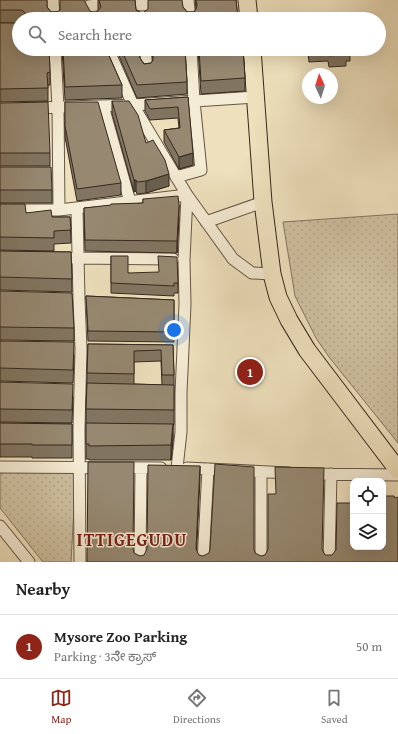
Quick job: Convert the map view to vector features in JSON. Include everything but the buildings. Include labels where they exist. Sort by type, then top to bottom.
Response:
[{"type":"main road","points":[[247,0],[248,12]]},
{"type":"main road","points":[[253,56],[263,202],[272,274],[278,297],[289,320],[307,350],[398,470]]},
{"type":"street","points":[[53,0],[54,12]]},
{"type":"street","points":[[87,3],[124,1],[141,5],[187,0],[189,12]]},
{"type":"street","points":[[141,5],[142,12]]},
{"type":"street","points":[[55,56],[58,108],[55,173],[59,210]]},
{"type":"street","points":[[111,56],[133,104],[176,177],[187,195],[233,259],[252,273],[272,274]]},
{"type":"street","points":[[146,56],[147,70]]},
{"type":"street","points":[[176,177],[201,170],[191,56]]},
{"type":"street","points":[[22,109],[256,97]]},
{"type":"street","points":[[103,106],[130,202]]},
{"type":"street","points":[[0,210],[77,209],[187,195]]},
{"type":"street","points":[[177,468],[178,349],[187,195]]},
{"type":"street","points":[[206,222],[263,202]]},
{"type":"street","points":[[77,209],[79,258],[78,299],[84,389],[79,429],[80,562]]},
{"type":"street","points":[[63,258],[184,260]]},
{"type":"street","points":[[66,389],[84,389]]},
{"type":"street","points":[[0,467],[141,469],[177,468],[261,473],[398,475]]},
{"type":"street","points":[[140,562],[141,469]]},
{"type":"street","points":[[203,562],[208,469]]},
{"type":"street","points":[[261,473],[261,562]]},
{"type":"street","points":[[330,474],[330,562]]},
{"type":"street","points":[[0,526],[29,562]]},
{"type":"shaded area","points":[[398,214],[398,443],[329,357],[316,338],[295,296],[283,222]]},
{"type":"shaded area","points":[[0,472],[76,472],[71,562],[43,562],[0,508]]},
{"type":"place","name":"Mysore Zoo Parking","points":[[250,372]]},
{"type":"district","name":"ITTIGEGUDU","points":[[132,539]]}]
